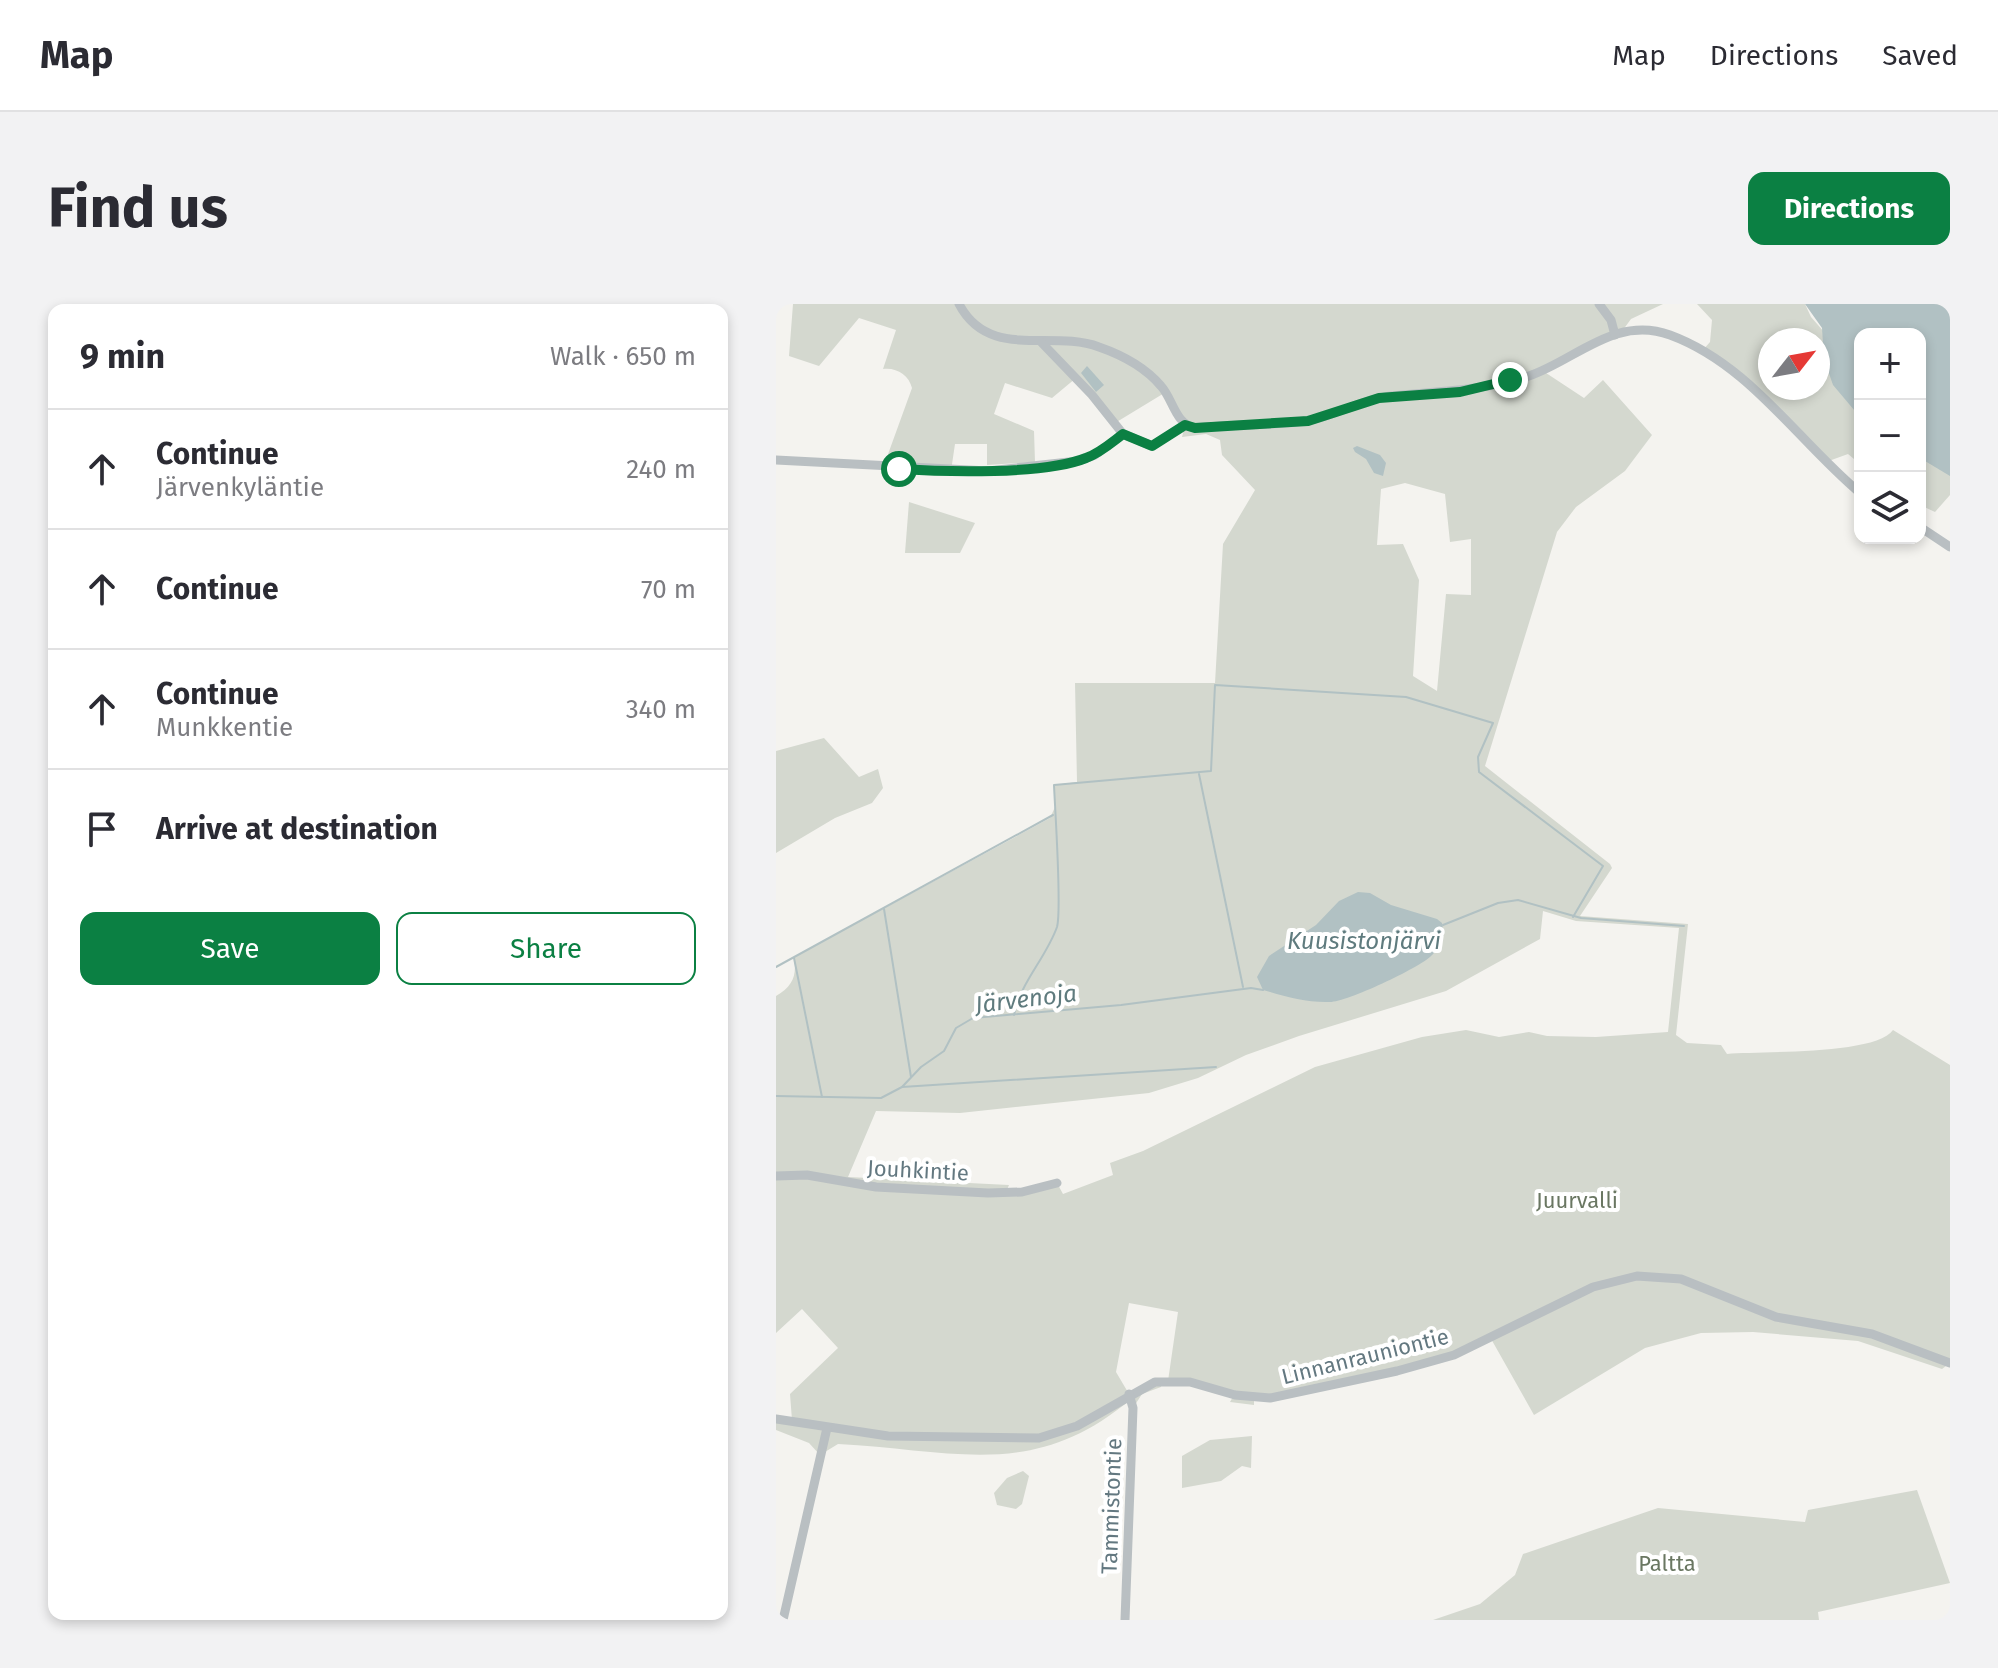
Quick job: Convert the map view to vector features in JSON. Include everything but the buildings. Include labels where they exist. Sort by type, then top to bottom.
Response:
[{"type":"street","points":[[959,304],[969,321],[984,331],[1016,342],[1082,342],[1139,366],[1162,386],[1185,425],[1195,428],[1308,421],[1390,396],[1472,390],[1535,374],[1588,344],[1615,335],[1641,330],[1663,333],[1689,343],[1731,368],[1854,487]]},
{"type":"street","points":[[1599,304],[1611,320],[1615,335]]},
{"type":"street","points":[[1042,343],[1092,395],[1123,434],[1152,446],[1185,425]]},
{"type":"street","points":[[776,460],[988,471],[1078,461],[1095,455],[1123,434]]},
{"type":"street","points":[[1926,531],[1950,547]]},
{"type":"street","name":"Jouhkintie","points":[[776,1176],[807,1175],[876,1187],[1006,1193],[1057,1183]]},
{"type":"street","name":"Linnanrauniontie","points":[[776,1419],[900,1436],[1039,1438],[1077,1426],[1155,1382],[1175,1380],[1235,1395],[1270,1398],[1397,1371],[1454,1355],[1593,1287],[1637,1276],[1681,1279],[1776,1317],[1872,1334],[1950,1363]]},
{"type":"street","name":"Tammistontie","points":[[1125,1620],[1133,1408],[1129,1394]]},
{"type":"street","points":[[783,1620],[827,1428]]},
{"type":"green space","name":"Juurvalli","points":[[793,304],[1663,304],[1631,319],[1620,334],[1543,371],[1584,398],[1603,380],[1652,435],[1625,471],[1576,507],[1557,532],[1485,766],[1610,864],[1612,868],[1580,916],[1688,924],[1676,1035],[1687,1043],[1721,1045],[1727,1054],[1816,1050],[1865,1044],[1893,1030],[1950,1065],[1950,1363],[1942,1369],[1858,1341],[1753,1332],[1701,1333],[1645,1348],[1534,1415],[1490,1337],[1454,1355],[1254,1398],[1254,1405],[1230,1402],[1234,1395],[1168,1381],[1178,1312],[1129,1303],[1116,1372],[1129,1394],[1162,1381],[1161,1387],[1142,1394],[1133,1408],[1131,1399],[1095,1425],[1061,1441],[1027,1451],[992,1454],[838,1444],[820,1455],[809,1443],[776,1430],[776,1419],[792,1420],[790,1394],[838,1348],[802,1309],[776,1333],[776,996],[792,980],[794,957],[1050,818],[1055,807],[1054,785],[1077,782],[1075,683],[1215,683],[1223,544],[1255,490],[1222,455],[1220,440],[1206,434],[1182,437],[1185,425],[1166,392],[1115,423],[1076,378],[1052,398],[1005,383],[994,414],[1034,431],[1035,462],[987,465],[987,444],[955,444],[951,471],[883,468],[912,388],[901,373],[883,369],[896,330],[859,318],[819,366],[789,356]],"holes":[[[1405,483],[1445,494],[1450,542],[1471,539],[1471,595],[1446,594],[1437,691],[1413,676],[1419,580],[1403,544],[1377,545],[1381,489]],[[1543,911],[1576,921],[1679,928],[1668,1032],[1596,1037],[1547,1036],[1529,1032],[1499,1037],[1466,1030],[1422,1037],[1315,1067],[1143,1151],[1110,1163],[1113,1175],[1063,1194],[1057,1183],[1006,1192],[1009,1185],[848,1177],[876,1111],[960,1113],[1149,1093],[1198,1078],[1246,1055],[1299,1036],[1446,991],[1540,939]]]},
{"type":"green space","points":[[1697,304],[1805,304],[1821,328],[1758,328],[1758,395],[1703,350],[1710,342],[1712,320]]},
{"type":"green space","points":[[1830,339],[1854,366],[1854,459],[1848,454],[1826,462],[1764,400],[1830,400]]},
{"type":"green space","points":[[1926,436],[1950,454],[1950,495],[1935,512],[1926,508]]},
{"type":"green space","points":[[909,502],[975,523],[960,553],[905,553]]},
{"type":"green space","points":[[824,738],[859,777],[878,769],[883,788],[872,803],[835,818],[776,853],[776,751]]},
{"type":"green space","points":[[1252,1436],[1251,1468],[1242,1466],[1221,1481],[1182,1488],[1182,1456],[1210,1440]]},
{"type":"green space","points":[[1023,1471],[1029,1476],[1022,1504],[1016,1509],[997,1505],[994,1493],[1007,1478]]},
{"type":"green space","name":"Paltta","points":[[1917,1490],[1950,1583],[1818,1612],[1819,1620],[1433,1620],[1480,1604],[1515,1575],[1523,1554],[1658,1508],[1805,1522],[1808,1510]]},
{"type":"water","points":[[1805,304],[1950,304],[1950,476],[1926,462],[1926,328],[1854,328],[1854,410],[1833,385],[1830,376],[1830,328],[1822,328]]},
{"type":"water","points":[[1087,366],[1104,385],[1096,392],[1081,373]]},
{"type":"water","points":[[1357,446],[1380,455],[1386,463],[1383,476],[1374,473],[1366,459],[1355,452],[1353,448]]},
{"type":"water","name":"Kuusistonjärvi","points":[[1358,892],[1370,893],[1391,905],[1437,919],[1442,923],[1443,932],[1437,949],[1424,961],[1398,976],[1339,1001],[1304,1000],[1263,990],[1257,977],[1269,956],[1316,925],[1339,901]]},
{"type":"waterway","points":[[1014,1015],[1022,992],[1057,927],[1059,881],[1054,785],[1211,771],[1215,685],[1406,697],[1493,723],[1478,757],[1479,772],[1603,866],[1573,917]]},
{"type":"waterway","points":[[1199,774],[1243,987]]},
{"type":"waterway","points":[[776,967],[1053,815]]},
{"type":"waterway","points":[[1443,925],[1498,903],[1518,900],[1581,918],[1684,926]]},
{"type":"waterway","points":[[884,909],[911,1077]]},
{"type":"waterway","points":[[794,958],[822,1097]]},
{"type":"waterway","name":"Järvenoja","points":[[776,1096],[881,1098],[902,1087],[921,1067],[944,1051],[956,1028],[973,1018],[1121,1005],[1251,988],[1263,990]]},
{"type":"waterway","points":[[902,1087],[1216,1067]]},
{"type":"route","points":[[899,469],[988,471],[1069,463],[1095,455],[1123,434],[1152,446],[1185,425],[1195,428],[1308,421],[1379,398],[1449,394],[1510,380]]}]
